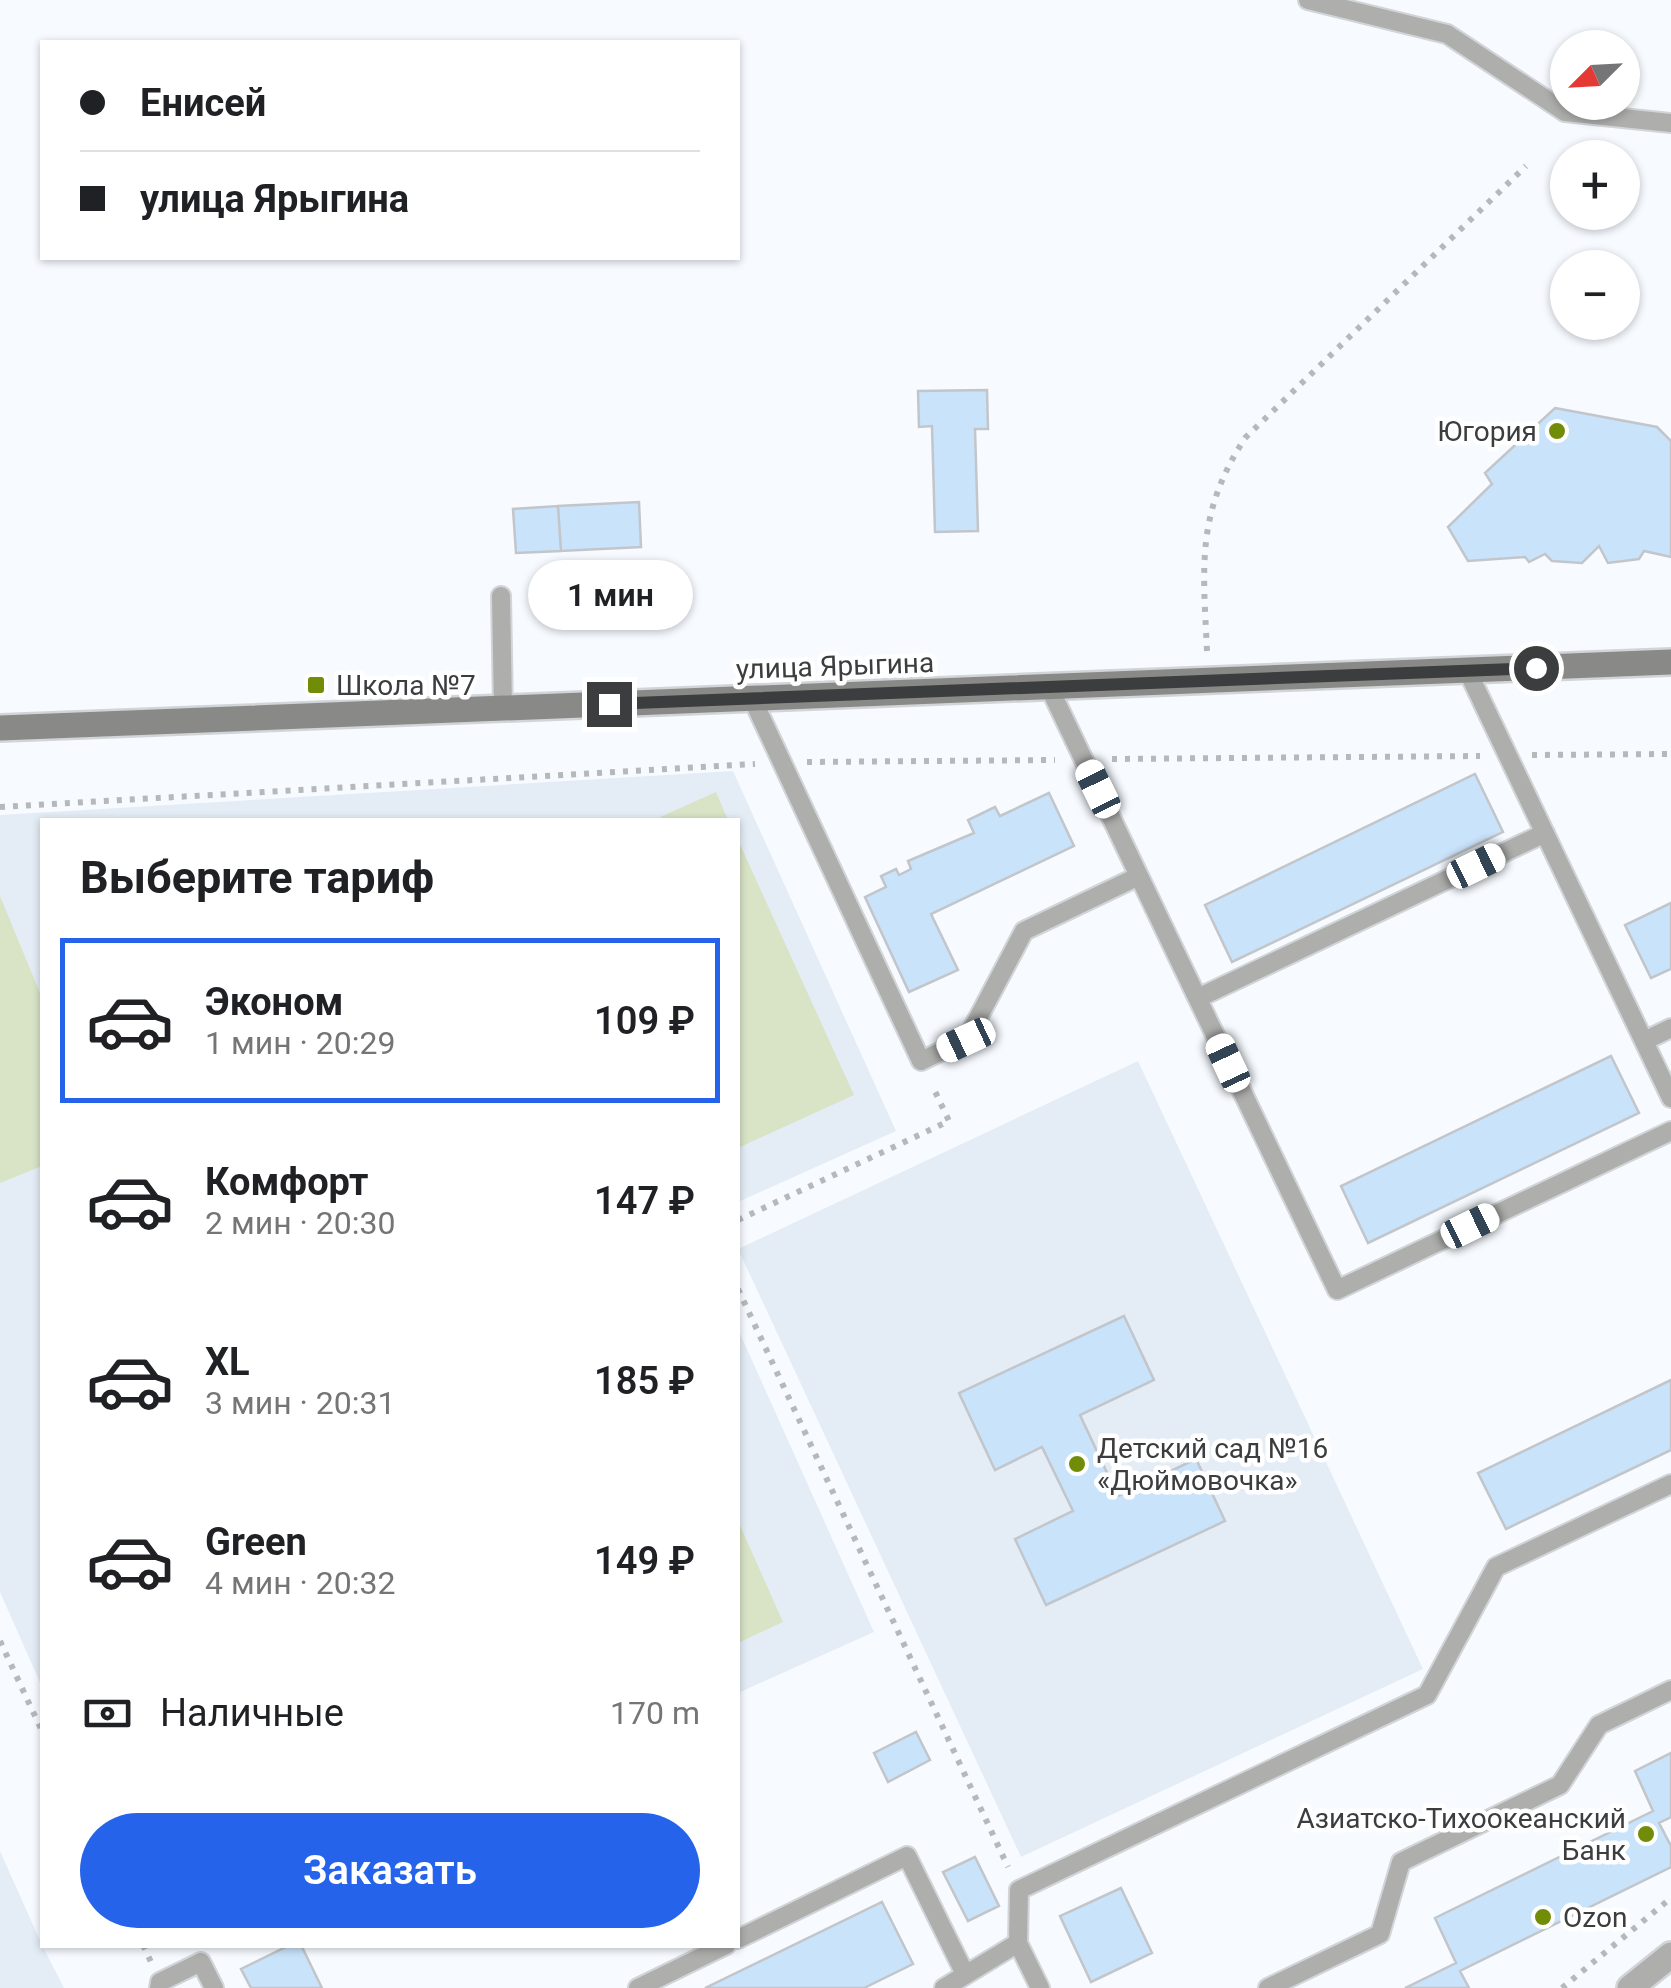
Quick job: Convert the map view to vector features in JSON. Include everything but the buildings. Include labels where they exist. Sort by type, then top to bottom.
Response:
[{"type":"street","name":"улица Ярыгина","points":[[0,728],[1671,662]]},
{"type":"street","points":[[1630,1988],[1671,1956]]},
{"type":"lane","points":[[1308,0],[1447,34],[1565,112],[1671,124]]},
{"type":"lane","points":[[501,596],[503,709]]},
{"type":"lane","points":[[1468,672],[1671,1098]]},
{"type":"lane","points":[[1050,689],[1336,1290],[1671,1131]]},
{"type":"lane","points":[[752,698],[921,1061],[966,1040],[1024,931],[1139,876]]},
{"type":"lane","points":[[1198,998],[1545,833]]},
{"type":"lane","points":[[1644,1041],[1671,1028]]},
{"type":"lane","points":[[1040,1988],[1018,1943],[1020,1890],[1426,1696],[1496,1567],[1671,1484]]},
{"type":"lane","points":[[1268,1988],[1380,1934],[1401,1862],[1560,1786],[1598,1725],[1671,1690]]},
{"type":"lane","points":[[740,1938],[907,1856],[965,1974]]},
{"type":"lane","points":[[944,1988],[1018,1943]]},
{"type":"lane","points":[[638,1988],[720,1948]]},
{"type":"lane","points":[[159,1988],[160,1982],[201,1962],[214,1988]]},
{"type":"path","points":[[1208,682],[1202,551],[1225,468],[1245,438],[1526,166]]},
{"type":"path","points":[[0,807],[782,763],[1671,754]]},
{"type":"path","points":[[740,1219],[949,1121],[921,1061]]},
{"type":"path","points":[[740,1293],[1020,1890]]},
{"type":"path","points":[[0,1641],[40,1727]]},
{"type":"path","points":[[1562,1988],[1671,1898]]},
{"type":"shaded area","points":[[733,771],[896,1131],[740,1201],[740,818],[40,818],[40,1682],[0,1592],[0,815]]},
{"type":"shaded area","points":[[1138,1061],[1423,1669],[1021,1857],[740,1248]]},
{"type":"shaded area","points":[[740,1333],[874,1632],[740,1692]]},
{"type":"shaded area","points":[[0,1851],[40,1948],[44,1948],[64,1988],[0,1988]]},
{"type":"green space","points":[[716,792],[727,818],[661,818]]},
{"type":"green space","points":[[740,844],[854,1095],[740,1147]]},
{"type":"green space","points":[[0,896],[40,993],[40,1167],[0,1183]]},
{"type":"green space","points":[[740,1525],[783,1622],[740,1642]]},
{"type":"place","name":"Югория","points":[[1557,431]]},
{"type":"place","name":"Школа №7","points":[[316,685]]},
{"type":"place","name":"Детский сад №16 «Дюймовочка»","points":[[1077,1464]]},
{"type":"place","name":"Азиатско-Тихоокеанский Банк","points":[[1646,1834]]},
{"type":"place","name":"Ozon","points":[[1543,1917]]},
{"type":"route","points":[[609,704],[1536,668]]}]
